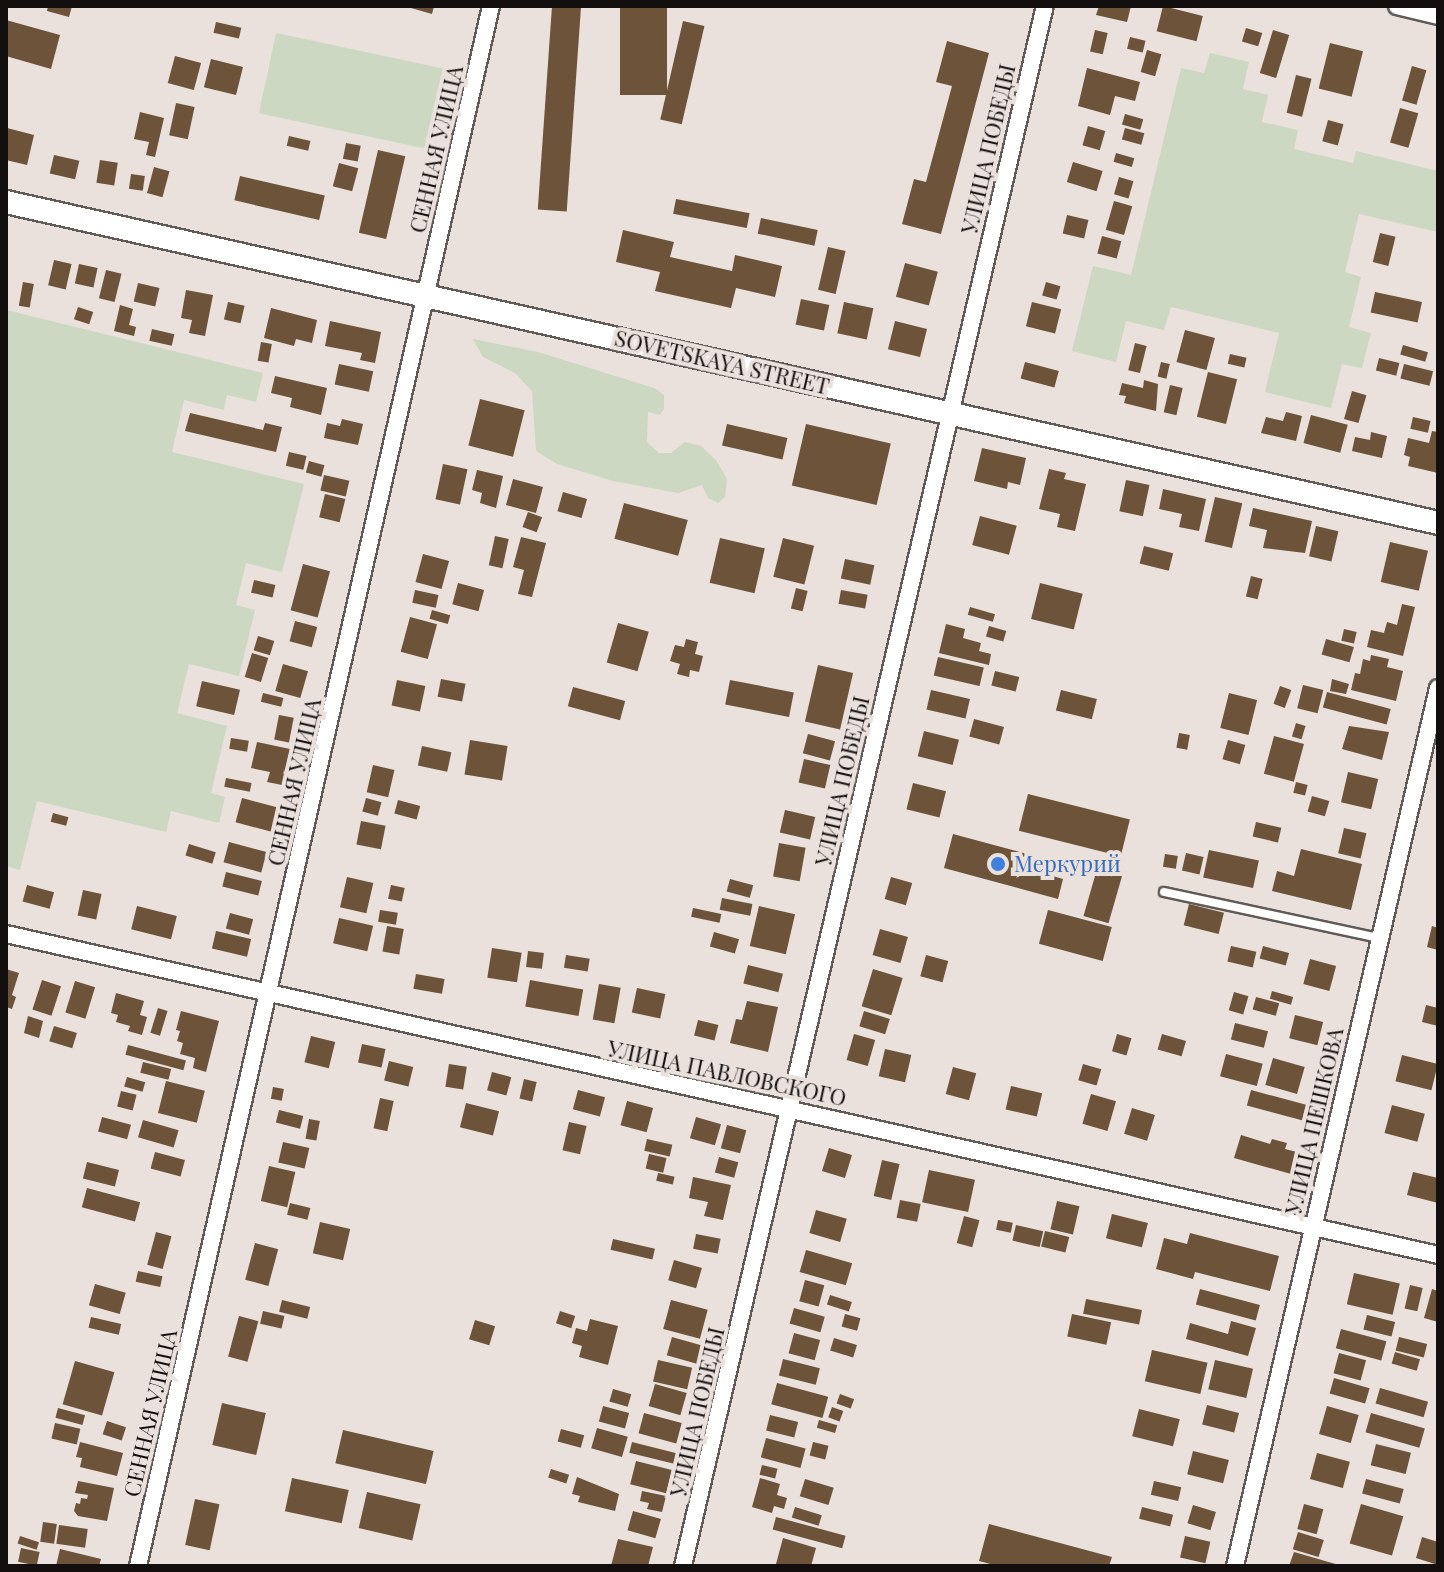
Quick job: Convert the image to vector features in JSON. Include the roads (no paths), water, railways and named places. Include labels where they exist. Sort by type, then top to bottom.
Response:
[{"type":"street","name":"СЕННАЯ УЛИЦА","points":[[138,1566],[491,6]]},
{"type":"street","name":"УЛИЦА ПОБЕДЫ","points":[[683,1566],[948,413],[1045,6]]},
{"type":"street","points":[[1397,6],[1438,16]]},
{"type":"street","name":"SOVETSKAYA STREET","points":[[6,202],[1438,523]]},
{"type":"street","name":"УЛИЦА ПЕШКОВА","points":[[1235,1566],[1438,688]]},
{"type":"street","name":"УЛИЦА ПАВЛОВСКОГО","points":[[6,934],[1438,1255]]},
{"type":"lane","points":[[1164,892],[1379,938]]},
{"type":"place","name":"Меркурий","points":[[998,864]]}]
